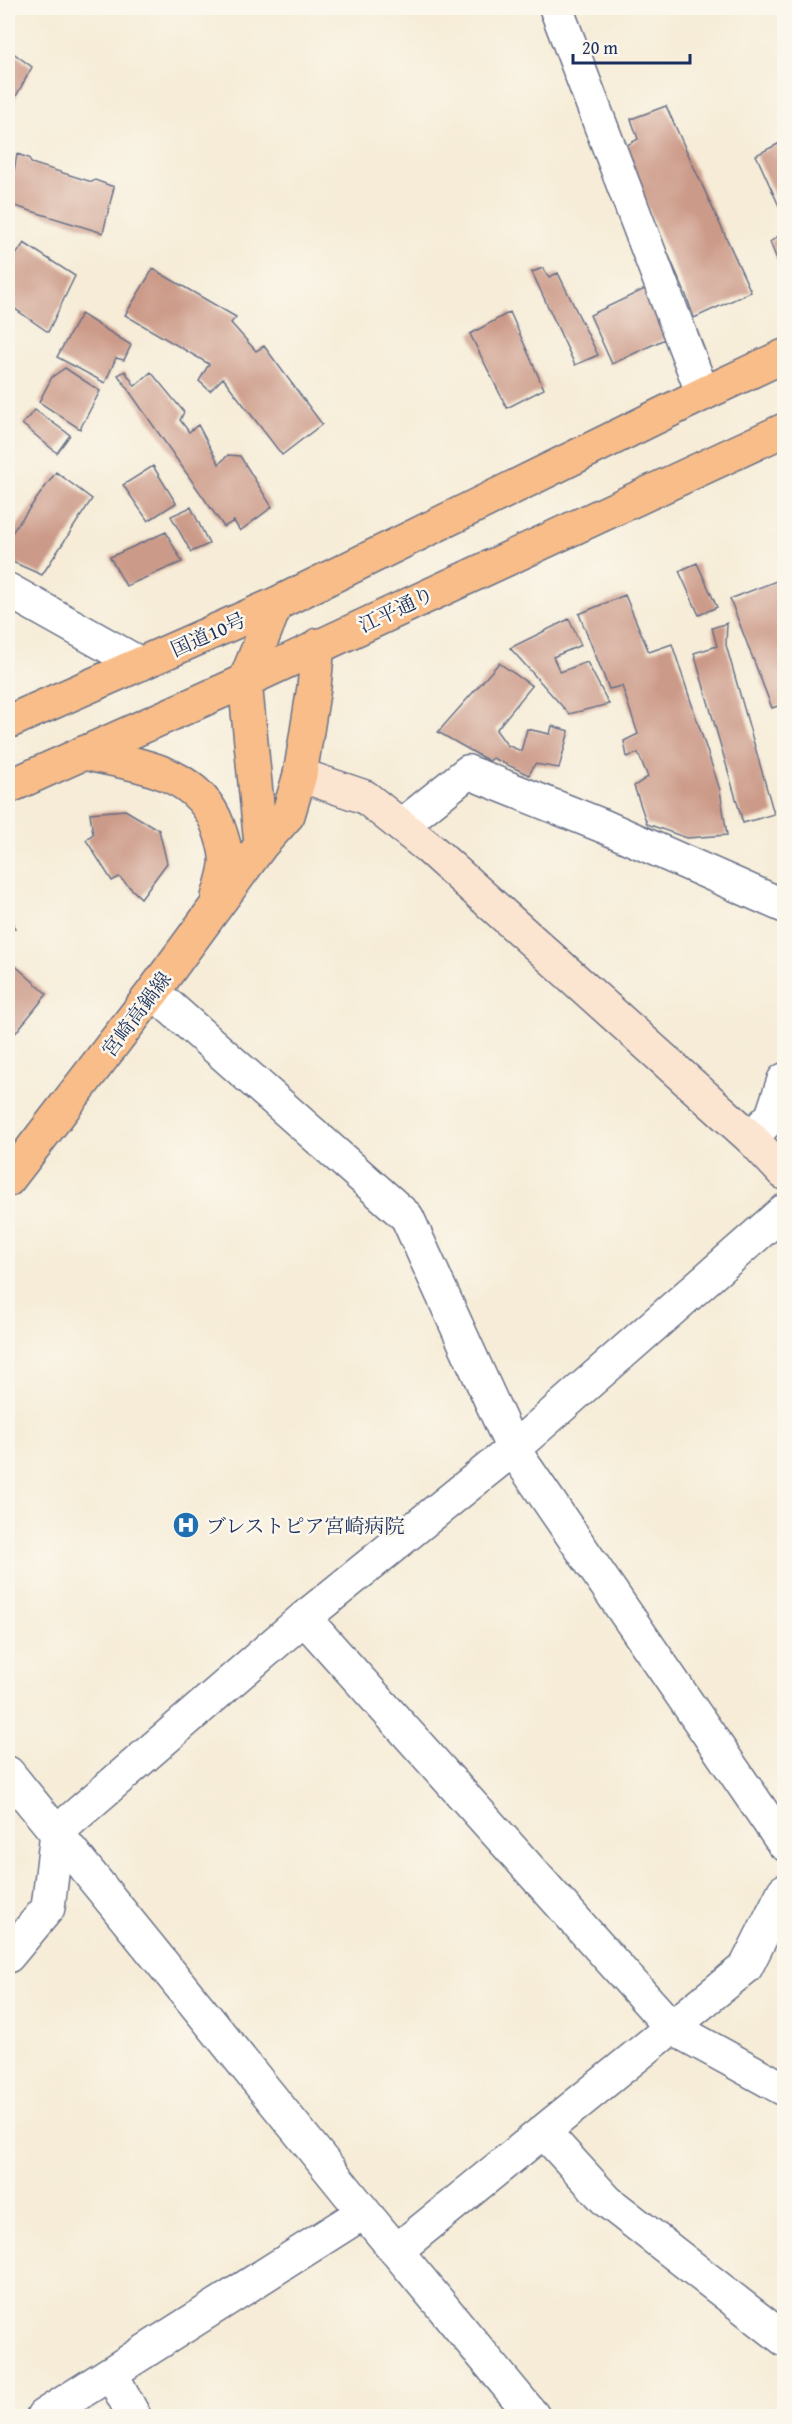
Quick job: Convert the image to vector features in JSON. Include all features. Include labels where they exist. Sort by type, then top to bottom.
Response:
[{"type":"main road","points":[[261,845],[245,681],[276,604],[784,356]]},
{"type":"main road","name":"江平通り","points":[[8,787],[245,681],[318,645],[784,430]]},
{"type":"main road","name":"国道10号","points":[[140,664],[276,604]]},
{"type":"main road","name":"宮崎高鍋線","points":[[8,1180],[153,992],[261,845],[288,815],[300,775],[318,645]]},
{"type":"main road","points":[[8,722],[140,664]]},
{"type":"main road","points":[[83,753],[163,772],[198,792],[212,809],[228,863],[214,910]]},
{"type":"street","points":[[556,8],[703,394]]},
{"type":"street","points":[[8,590],[140,664]]},
{"type":"street","points":[[401,826],[468,772],[624,835],[784,906]]},
{"type":"street","points":[[300,775],[365,797],[429,848],[751,1138],[784,1173]]},
{"type":"street","points":[[153,992],[407,1217],[513,1449],[784,1844]]},
{"type":"street","points":[[751,1138],[772,1116],[784,1080]]},
{"type":"street","points":[[8,1956],[48,1908],[57,1832],[304,1618],[513,1449],[784,1211]]},
{"type":"street","points":[[304,1618],[671,2027],[784,2089]]},
{"type":"street","points":[[8,1773],[396,2252],[533,2416]]},
{"type":"street","points":[[396,2252],[746,1967],[784,1891]]},
{"type":"street","points":[[543,2132],[607,2201],[784,2339]]},
{"type":"street","points":[[43,2416],[364,2212]]},
{"type":"street","points":[[111,2373],[134,2416]]},
{"type":"building","points":[[8,49],[32,67],[8,111]]},
{"type":"building","points":[[666,106],[751,292],[694,318],[622,148],[638,139],[631,119]]},
{"type":"building","points":[[784,141],[784,217],[756,155]]},
{"type":"building","points":[[17,154],[29,158],[31,163],[114,187],[103,233],[8,204],[8,175],[14,171]]},
{"type":"building","points":[[784,232],[784,277],[770,242]]},
{"type":"building","points":[[24,243],[75,276],[48,332],[8,304],[8,260],[11,262]]},
{"type":"building","points":[[543,268],[549,277],[558,273],[598,355],[575,365],[532,272]]},
{"type":"building","points":[[153,269],[236,317],[231,323],[256,351],[264,346],[322,424],[282,455],[223,378],[210,391],[199,381],[209,364],[125,315]]},
{"type":"building","points":[[649,287],[669,337],[612,364],[590,315]]},
{"type":"building","points":[[510,312],[544,389],[507,408],[470,334]]},
{"type":"building","points":[[81,314],[131,345],[124,360],[116,358],[105,383],[57,357]]},
{"type":"building","points":[[65,368],[100,391],[80,429],[39,402],[52,377]]},
{"type":"building","points":[[125,371],[135,386],[151,372],[184,412],[180,420],[189,432],[198,425],[219,464],[228,455],[240,456],[272,507],[240,531],[234,521],[224,527],[118,375]]},
{"type":"building","points":[[35,410],[70,435],[57,453],[22,424]]},
{"type":"building","points":[[153,466],[176,503],[148,521],[123,485]]},
{"type":"building","points":[[56,472],[92,499],[42,575],[8,560],[8,538]]},
{"type":"building","points":[[191,507],[209,544],[191,552],[171,516]]},
{"type":"building","points":[[166,532],[182,562],[126,586],[110,557]]},
{"type":"building","points":[[697,563],[717,607],[699,615],[679,571]]},
{"type":"building","points":[[784,578],[784,704],[772,708],[730,599]]},
{"type":"building","points":[[625,595],[649,652],[672,644],[720,790],[727,835],[687,838],[647,824],[634,786],[648,777],[638,753],[627,757],[624,741],[638,734],[622,686],[609,689],[579,614]]},
{"type":"building","points":[[569,619],[581,645],[553,657],[560,672],[587,662],[609,704],[569,714],[510,648]]},
{"type":"building","points":[[727,623],[726,645],[774,814],[743,823],[694,653],[717,646],[712,628]]},
{"type":"building","points":[[499,663],[532,686],[496,730],[507,745],[521,751],[527,729],[550,734],[552,726],[569,731],[559,768],[535,764],[529,775],[493,758],[489,761],[438,732]]},
{"type":"building","points":[[125,810],[159,830],[167,863],[141,898],[119,877],[112,881],[86,840],[93,834],[90,813]]},
{"type":"building","points":[[8,913],[15,928],[8,931]]},
{"type":"building","points":[[10,961],[47,994],[9,1041],[8,964]]},
{"type":"place","name":"ブレストピア宮崎病院","points":[[186,1525]]}]
